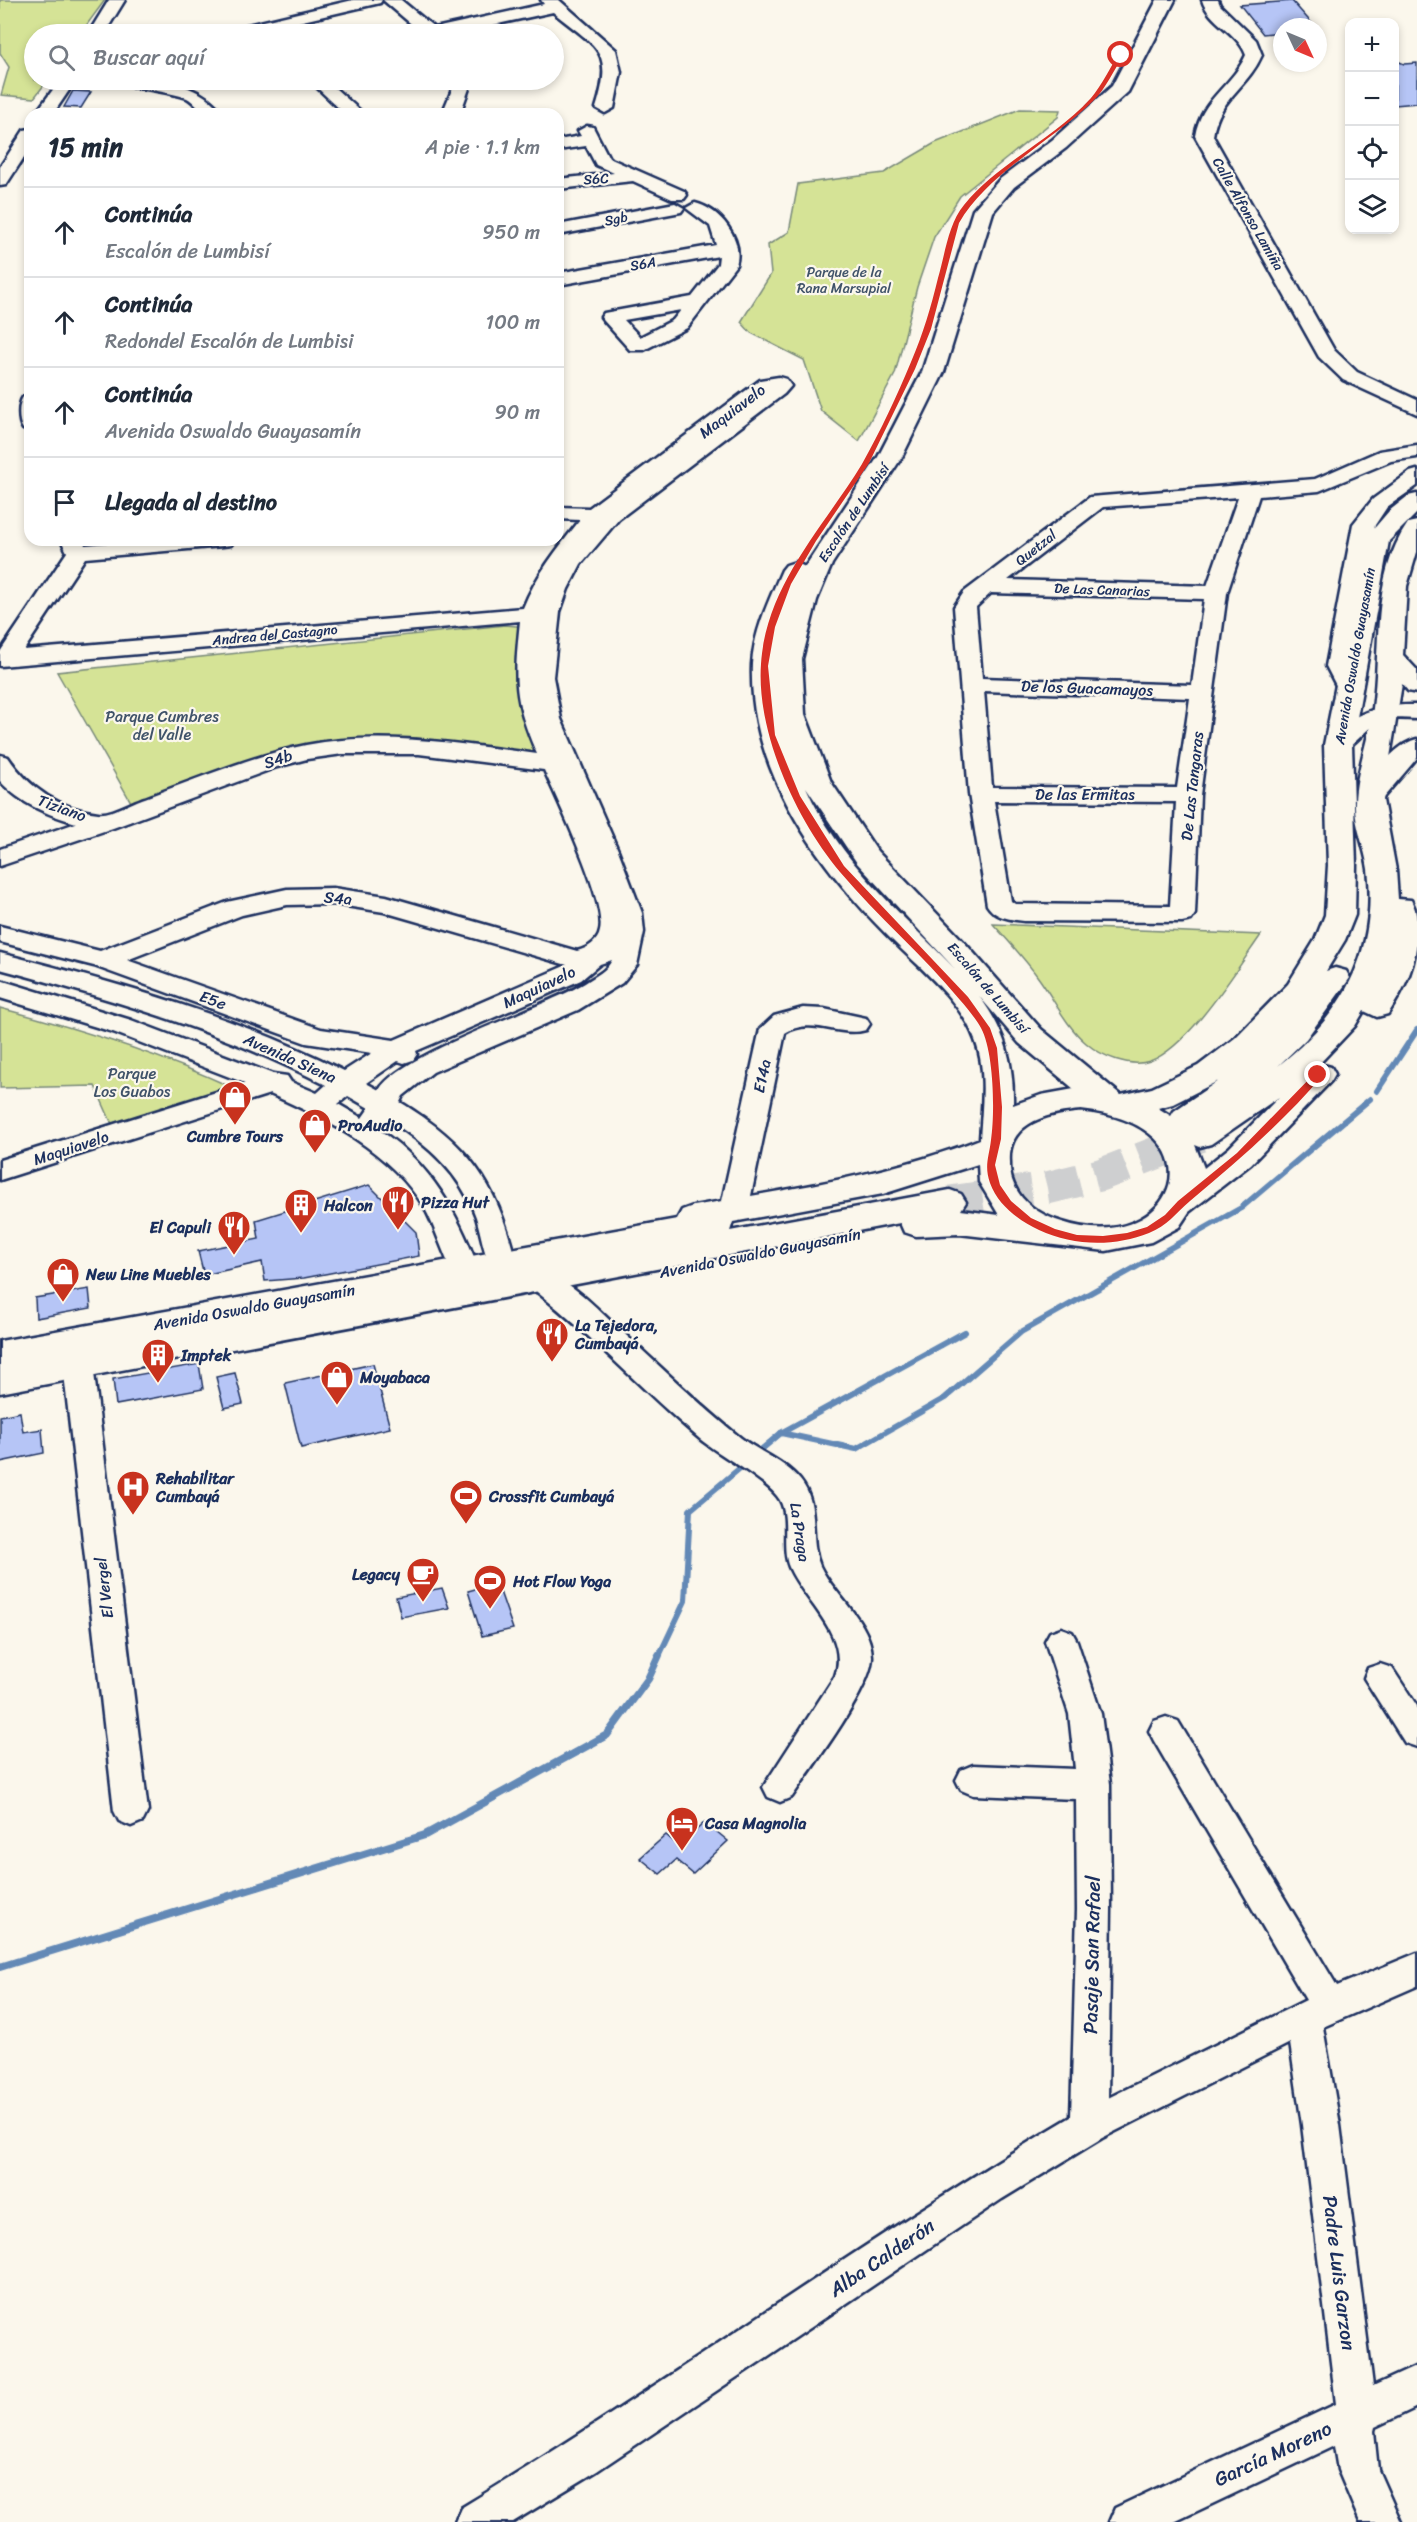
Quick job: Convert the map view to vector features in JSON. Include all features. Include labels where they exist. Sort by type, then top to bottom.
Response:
[{"type":"main road","name":"Escalón de Lumbisí","points":[[995,1142],[996,1072],[992,1048],[985,1028],[964,999],[841,868],[808,818],[796,796],[771,735],[764,666],[771,627],[787,584],[812,541],[866,463],[912,369],[928,329],[956,223],[965,207],[1002,172],[1046,139],[1093,98],[1113,69],[1149,0]]},
{"type":"main road","name":"Escalón de Lumbisí","points":[[1117,1104],[1030,1036],[954,949],[867,857],[817,782],[792,714],[789,659],[804,600],[819,564],[890,457],[933,372],[958,295],[970,242],[983,210],[1007,183],[1068,138],[1121,88],[1166,0]]},
{"type":"main road","name":"Avenida Oswaldo Guayasamín","points":[[1117,1104],[1162,1096],[1209,1073],[1246,1045],[1299,990],[1330,940],[1340,915],[1338,745],[1350,692],[1377,539],[1398,516],[1417,501]]},
{"type":"main road","name":"Avenida Oswaldo Guayasamín","points":[[1181,1203],[1240,1156],[1351,1042],[1385,996],[1404,956],[1402,910],[1381,864],[1369,815],[1369,800],[1385,710],[1392,603],[1406,546],[1417,528]]},
{"type":"main road","points":[[1388,656],[1417,685]]},
{"type":"main road","name":"Avenida Oswaldo Guayasamín","points":[[1341,864],[1354,923],[1348,950],[1336,977],[1295,1032],[1192,1127],[1277,1085],[1319,1048],[1364,989],[1381,950],[1383,916],[1381,864]]},
{"type":"main road","points":[[1081,1099],[1117,1104],[1152,1118],[1174,1137],[1187,1158],[1190,1181],[1181,1203],[1168,1218],[1150,1229],[1128,1237],[1103,1240],[1077,1238],[1052,1232],[1027,1220],[1007,1204],[995,1185],[990,1165],[995,1142],[1010,1122],[1029,1110],[1046,1104],[1081,1099]]},
{"type":"main road","name":"Avenida Oswaldo Guayasamín","points":[[466,1280],[505,1258],[562,1243],[896,1181],[952,1164],[995,1142]]},
{"type":"main road","name":"Avenida Oswaldo Guayasamín","points":[[0,1380],[466,1280],[948,1195],[505,1258]]},
{"type":"main road","name":"Avenida Oswaldo Guayasamín","points":[[0,1354],[306,1299],[466,1280],[547,1285],[639,1276],[914,1224],[959,1222],[1052,1232]]},
{"type":"street","points":[[102,24],[117,0]]},
{"type":"street","points":[[271,24],[374,0]]},
{"type":"street","points":[[391,0],[420,24]]},
{"type":"street","name":"Calle Alfonso Lamiña","points":[[1210,0],[1212,6],[1250,43],[1254,56],[1245,74],[1209,110],[1204,136],[1326,353],[1350,376],[1415,410]]},
{"type":"street","points":[[471,24],[553,3],[608,50],[614,62],[614,75],[606,108]]},
{"type":"street","points":[[48,108],[61,90]]},
{"type":"street","points":[[176,90],[194,95],[208,108]]},
{"type":"street","points":[[328,90],[348,108]]},
{"type":"street","points":[[454,108],[460,90]]},
{"type":"street","points":[[564,144],[589,135],[602,161],[715,219],[723,229],[730,257],[727,265],[695,302]]},
{"type":"street","points":[[0,181],[21,137]]},
{"type":"street","name":"S6C","points":[[564,183],[635,176]]},
{"type":"street","name":"Sgb","points":[[564,229],[676,201]]},
{"type":"street","name":"S6A","points":[[564,278],[727,249]]},
{"type":"street","name":"Maquiavelo","points":[[319,1106],[346,1083],[397,1049],[584,961],[613,931],[613,912],[549,719],[542,677],[544,639],[540,612],[605,514],[767,384],[781,384],[777,390],[605,514]]},
{"type":"street","points":[[1354,467],[1358,458],[1370,451],[1388,445],[1417,443]]},
{"type":"street","name":"Quetzal","points":[[1010,911],[999,905],[981,794],[965,607],[972,597],[1097,501],[1250,492],[1319,485],[1386,454],[1417,451]]},
{"type":"street","points":[[1350,692],[1337,666],[1338,654],[1364,524],[1380,503],[1417,476]]},
{"type":"street","name":"De Las Tangaras","points":[[1010,911],[1182,914],[1188,795],[1216,593],[1250,492]]},
{"type":"street","points":[[564,513],[605,514]]},
{"type":"street","points":[[4,659],[75,546]]},
{"type":"street","name":"De Las Canarias","points":[[988,586],[1216,593]]},
{"type":"street","name":"Andrea del Castagno","points":[[4,659],[540,612]]},
{"type":"street","name":"De los Guacamayos","points":[[972,684],[1202,692]]},
{"type":"street","points":[[1338,745],[1358,723],[1385,710],[1417,712]]},
{"type":"street","name":"S4b","points":[[0,858],[104,823],[269,762],[311,750],[371,745],[420,747],[481,752],[563,765]]},
{"type":"street","points":[[1369,800],[1400,760],[1417,746]]},
{"type":"street","name":"Tiziano","points":[[0,762],[9,781],[28,795],[63,811],[104,823]]},
{"type":"street","name":"Maquiavelo","points":[[363,1132],[378,1118],[392,1090],[424,1066],[569,1004],[603,984],[624,965],[630,932],[629,913],[563,765]]},
{"type":"street","name":"De las Ermitas","points":[[981,794],[1188,795]]},
{"type":"street","name":"S4a","points":[[102,960],[236,908],[287,897],[333,896],[386,904],[584,961],[624,965]]},
{"type":"street","name":"E5e","points":[[0,934],[102,960],[315,1037],[336,1043],[397,1049],[424,1066]]},
{"type":"street","name":"Avenida Siena","points":[[0,961],[117,993],[190,1017],[311,1066],[384,1104],[422,1130],[468,1173],[490,1216],[505,1258]]},
{"type":"street","name":"S4a","points":[[584,961],[603,984]]},
{"type":"street","name":"Avenida Siena","points":[[3,992],[141,1031],[272,1084],[319,1106],[363,1132],[412,1172],[433,1198],[449,1228],[466,1280]]},
{"type":"street","name":"E14a","points":[[734,1210],[773,1029],[787,1019],[799,1016],[857,1024]]},
{"type":"street","name":"Maquiavelo","points":[[0,1170],[272,1084],[311,1066]]},
{"type":"street","name":"La Praga","points":[[547,1285],[599,1326],[704,1425],[744,1457],[782,1482],[793,1493],[797,1505],[799,1544],[803,1564],[855,1649],[855,1663],[849,1682],[780,1787]]},
{"type":"street","name":"El Vergel","points":[[78,1365],[131,1811]]},
{"type":"street","name":"Pasaje San Rafael","points":[[1061,1641],[1085,1714],[1093,1784],[1094,1910],[1089,2126]]},
{"type":"street","points":[[1380,1678],[1417,1733]]},
{"type":"street","name":"Padre Luis Garzon","points":[[1166,1731],[1317,2013],[1321,2125],[1357,2414],[1352,2440],[1357,2471],[1381,2522]]},
{"type":"street","points":[[974,1780],[1025,1784],[1093,1784]]},
{"type":"street","name":"Alba Calderón","points":[[475,2522],[583,2457],[989,2186],[1089,2126],[1317,2013],[1417,1969]]},
{"type":"street","name":"García Moreno","points":[[1129,2522],[1417,2386]]},
{"type":"green space","points":[[0,0],[105,0],[87,24],[24,24],[24,90],[40,90],[34,98],[1,95],[9,67],[0,53]]},
{"type":"green space","name":"Parque de la Rana Marsupial","points":[[1020,109],[1060,110],[1058,117],[960,196],[934,237],[917,287],[895,374],[859,441],[821,411],[804,360],[751,333],[741,322],[771,274],[768,245],[789,232],[798,184],[884,173],[935,143]]},
{"type":"green space","name":"Parque Cumbres del Valle","points":[[505,625],[517,626],[525,631],[544,753],[529,754],[473,745],[359,739],[131,802],[57,672]]},
{"type":"green space","points":[[993,924],[1261,935],[1226,986],[1196,1024],[1165,1053],[1150,1061],[1134,1063],[1116,1060],[1092,1048],[1079,1036],[1035,973]]},
{"type":"green space","name":"Parque Los Guabos","points":[[0,1008],[118,1043],[175,1063],[231,1087],[112,1124],[95,1086],[0,1088]]},
{"type":"building","points":[[1292,1],[1307,18],[1273,18],[1273,33],[1263,34],[1240,5]]},
{"type":"building","points":[[1399,62],[1404,64],[1417,63],[1417,103],[1399,105]]},
{"type":"building","points":[[73,91],[91,92],[81,108],[64,107]]},
{"type":"building","name":"Halcon","points":[[369,1185],[416,1232],[419,1256],[304,1278],[265,1281],[262,1262],[204,1275],[198,1251],[259,1239],[256,1220]]},
{"type":"building","name":"New Line Muebles","points":[[89,1289],[91,1308],[36,1318],[35,1298]]},
{"type":"building","name":"Imptek","points":[[199,1364],[203,1389],[116,1405],[113,1379]]},
{"type":"building","name":"Moyabaca","points":[[373,1364],[390,1428],[301,1448],[285,1383]]},
{"type":"building","points":[[235,1373],[243,1404],[224,1408],[216,1377]]},
{"type":"building","points":[[20,1412],[23,1432],[42,1429],[44,1453],[0,1462],[0,1416]]},
{"type":"building","name":"Hot Flow Yoga","points":[[497,1583],[513,1629],[482,1636],[468,1591]]},
{"type":"building","name":"Legacy","points":[[442,1588],[449,1608],[401,1617],[396,1597]]},
{"type":"building","name":"Casa Magnolia","points":[[705,1822],[728,1841],[693,1874],[676,1860],[660,1874],[640,1858],[666,1835],[679,1846]]},
{"type":"waterway","points":[[1377,1091],[1417,1030]]},
{"type":"waterway","points":[[781,1433],[856,1449],[945,1398],[1021,1332],[1241,1208],[1370,1099]]},
{"type":"waterway","points":[[781,1433],[965,1332]]},
{"type":"waterway","points":[[756,1454],[781,1433]]},
{"type":"waterway","points":[[659,1656],[685,1601],[690,1510],[746,1463]]},
{"type":"waterway","points":[[0,1967],[425,1835],[607,1735],[648,1679],[659,1655]]},
{"type":"tunnel","points":[[950,1202],[1047,1188],[1100,1175],[1200,1136]]},
{"type":"place","name":"Cumbre Tours","points":[[235,1126]]},
{"type":"place","name":"ProAudio","points":[[315,1154]]},
{"type":"place","name":"Pizza Hut","points":[[398,1231]]},
{"type":"place","name":"Halcon","points":[[301,1234]]},
{"type":"place","name":"El Capuli","points":[[234,1256]]},
{"type":"place","name":"New Line Muebles","points":[[63,1303]]},
{"type":"place","name":"La Tejedora, Cumbayá","points":[[552,1363]]},
{"type":"place","name":"Imptek","points":[[158,1384]]},
{"type":"place","name":"Moyabaca","points":[[337,1406]]},
{"type":"place","name":"Rehabilitar Cumbayá","points":[[133,1516]]},
{"type":"place","name":"Crossfit Cumbayá","points":[[466,1525]]},
{"type":"place","name":"Legacy","points":[[423,1603]]},
{"type":"place","name":"Hot Flow Yoga","points":[[490,1610]]},
{"type":"place","name":"Casa Magnolia","points":[[682,1852]]},
{"type":"route","points":[[1121,55],[1093,98],[1046,139],[994,178],[965,207],[956,223],[928,329],[912,369],[866,463],[812,541],[787,584],[771,627],[764,666],[771,735],[796,796],[841,868],[964,999],[985,1028],[992,1048],[996,1072],[996,1139],[990,1165],[995,1185],[1007,1204],[1027,1220],[1052,1232],[1077,1238],[1103,1240],[1128,1237],[1150,1229],[1168,1218],[1181,1203],[1240,1156],[1318,1075]]}]
